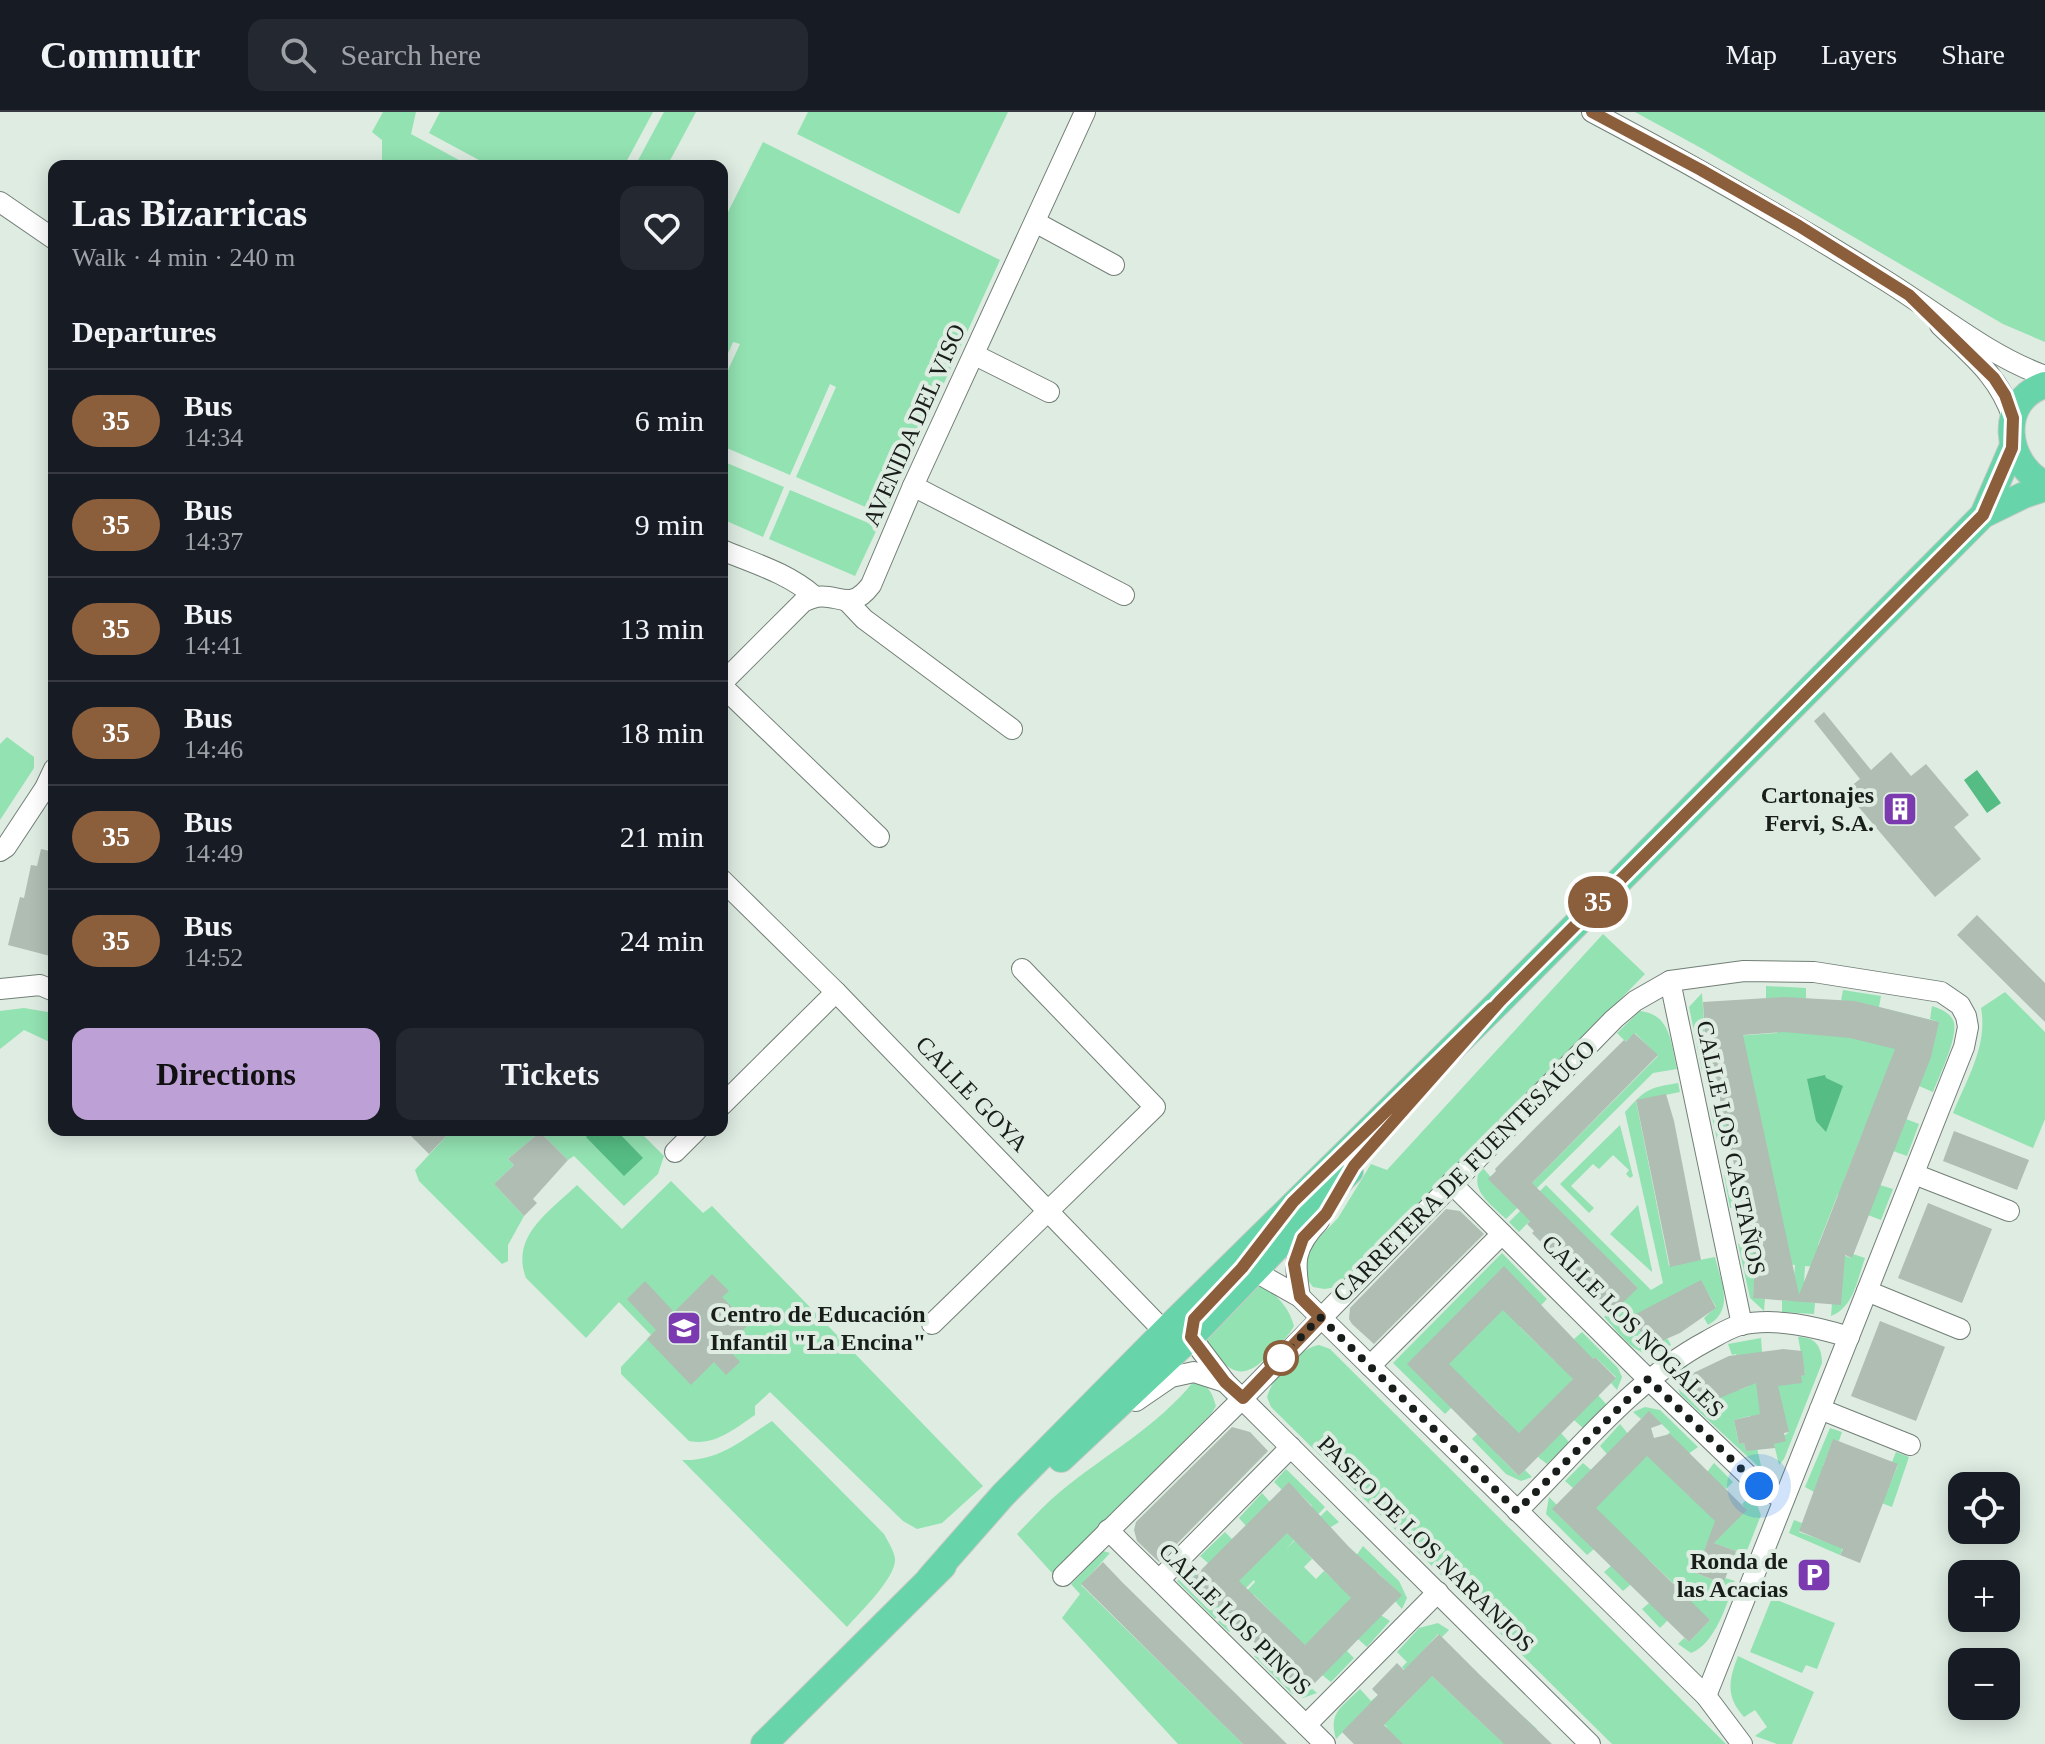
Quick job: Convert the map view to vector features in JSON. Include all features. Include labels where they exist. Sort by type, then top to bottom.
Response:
[{"type":"main road","points":[[1983,515],[2012,448],[2013,418],[2023,400],[2045,385]]},
{"type":"main road","points":[[2012,448],[2020,465],[2045,486]]},
{"type":"main road","points":[[1243,1268],[1293,1202],[1500,1001],[1983,515],[2045,486]]},
{"type":"main road","points":[[930,1578],[1003,1495],[1354,1166],[1500,1001]]},
{"type":"main road","points":[[764,1744],[930,1578],[1141,1384],[1179,1333]]},
{"type":"street","name":"AVENIDA DEL VISO","points":[[848,602],[861,599],[871,585],[913,486],[1085,112]]},
{"type":"street","points":[[1592,112],[1799,226],[2003,356],[2045,376]]},
{"type":"street","points":[[0,202],[48,235]]},
{"type":"street","points":[[1035,222],[1114,265]]},
{"type":"street","points":[[1909,295],[1994,378],[2005,395],[2013,418]]},
{"type":"street","points":[[975,355],[1049,392]]},
{"type":"street","points":[[913,486],[1124,595]]},
{"type":"street","points":[[728,552],[778,572],[814,596]]},
{"type":"street","points":[[728,678],[803,602],[814,596],[832,596],[848,602],[864,619],[1012,729]]},
{"type":"street","points":[[728,690],[879,837]]},
{"type":"street","points":[[0,851],[6,847],[48,782]]},
{"type":"street","name":"CALLE GOYA","points":[[728,886],[836,992],[1159,1326],[1179,1333]]},
{"type":"street","points":[[932,1324],[1155,1107],[1022,969]]},
{"type":"street","points":[[1670,981],[1744,971],[1814,972],[1941,992],[1960,1005],[1968,1027],[1964,1047],[1706,1696]]},
{"type":"street","name":"CARRETERA DE FUENTESAÚCO","points":[[1063,1576],[1243,1398],[1614,1019],[1635,1001],[1670,981]]},
{"type":"street","name":"CALLE LOS CASTAÑOS","points":[[1670,981],[1742,1325]]},
{"type":"street","points":[[0,989],[40,985],[48,988]]},
{"type":"street","points":[[728,1099],[836,992]]},
{"type":"street","points":[[675,1152],[691,1136]]},
{"type":"street","points":[[1300,1297],[1294,1264],[1303,1238],[1326,1214],[1354,1166]]},
{"type":"street","points":[[1914,1174],[2009,1211]]},
{"type":"street","name":"CALLE LOS NOGALES","points":[[1451,1183],[1759,1486],[1784,1499]]},
{"type":"street","points":[[1370,1366],[1502,1234]]},
{"type":"street","points":[[1243,1268],[1300,1297],[1706,1696],[1742,1744]]},
{"type":"street","points":[[1867,1291],[1960,1329]]},
{"type":"street","points":[[1517,1511],[1648,1379],[1679,1356],[1742,1325],[1819,1327],[1849,1337]]},
{"type":"street","name":"PASEO DE LOS NARANJOS","points":[[1179,1333],[1590,1744]]},
{"type":"street","name":"PASEO DE LOS NARANJOS","points":[[1096,1428],[1171,1377],[1194,1372],[1225,1382]]},
{"type":"street","points":[[1820,1409],[1910,1445]]},
{"type":"street","points":[[1159,1580],[1291,1447]]},
{"type":"street","name":"CALLE LOS PINOS","points":[[1108,1530],[1325,1744]]},
{"type":"street","points":[[1306,1725],[1438,1592]]},
{"type":"shaded area","points":[[383,112],[416,112],[411,134],[459,160],[382,160],[382,140],[372,132]]},
{"type":"shaded area","points":[[440,112],[653,112],[627,160],[479,160],[429,133]]},
{"type":"shaded area","points":[[664,112],[696,112],[670,160],[638,160]]},
{"type":"shaded area","points":[[808,112],[1008,112],[959,214],[797,134]]},
{"type":"shaded area","points":[[1635,112],[2045,112],[2045,342],[2003,324]]},
{"type":"shaded area","points":[[763,142],[1000,260],[884,515],[796,477],[836,387],[830,384],[790,475],[728,449],[728,370],[740,344],[733,342],[728,353],[728,212]]},
{"type":"shaded area","points":[[728,464],[784,487],[763,537],[728,522]]},
{"type":"shaded area","points":[[790,490],[878,527],[855,576],[769,539]]},
{"type":"shaded area","points":[[7,737],[34,757],[34,768],[0,820],[0,744]]},
{"type":"shaded area","points":[[1977,770],[2001,803],[1987,813],[1964,780]]},
{"type":"shaded area","points":[[1603,934],[1645,974],[1338,1287],[1313,1287],[1304,1269],[1310,1247],[1338,1218],[1371,1164],[1387,1170]]},
{"type":"shaded area","points":[[1766,986],[1806,988],[1806,998],[1794,998],[1841,1001],[1843,990],[1881,996],[1879,1007],[1939,1022],[1930,1019],[1932,1006],[1944,1011],[1953,1020],[1954,1035],[1933,1092],[1919,1086],[1906,1119],[1919,1124],[1907,1156],[1893,1151],[1864,1129],[1844,1180],[1893,1189],[1881,1220],[1868,1215],[1871,1206],[1838,1194],[1818,1245],[1851,1258],[1853,1254],[1865,1258],[1850,1299],[1831,1316],[1843,1269],[1805,1266],[1803,1301],[1815,1303],[1814,1314],[1782,1312],[1782,1300],[1792,1301],[1795,1265],[1756,1261],[1753,1297],[1765,1299],[1764,1311],[1750,1298],[1738,1244],[1750,1241],[1752,1249],[1787,1242],[1741,1195],[1743,1206],[1730,1208],[1724,1175],[1735,1173],[1738,1181],[1726,1127],[1728,1138],[1717,1140],[1710,1108],[1721,1105],[1723,1113],[1714,1069],[1702,1071],[1689,1007],[1702,993],[1705,1038],[1777,1033],[1776,998],[1766,998]]},
{"type":"shaded area","points":[[2005,992],[2045,1032],[2045,1119],[2033,1148],[1953,1113],[1979,1049],[1981,1008]]},
{"type":"shaded area","points":[[24,1008],[48,1012],[48,1041],[24,1030],[0,1049],[0,1011]]},
{"type":"shaded area","points":[[1640,1011],[1650,1013],[1664,1024],[1677,1069],[1653,1073],[1506,1219],[1479,1189],[1477,1182],[1482,1167],[1513,1202],[1658,1056],[1635,1033],[1626,1042],[1617,1033]]},
{"type":"shaded area","points":[[1825,1075],[1843,1086],[1826,1132],[1816,1121],[1807,1079]]},
{"type":"shaded area","points":[[1678,1083],[1680,1092],[1636,1101],[1669,1266],[1715,1257],[1724,1303],[1716,1319],[1708,1325],[1704,1318],[1716,1307],[1701,1281],[1633,1317],[1646,1344],[1667,1338],[1671,1345],[1654,1353],[1645,1353],[1632,1346],[1604,1317],[1637,1287],[1549,1201],[1519,1232],[1509,1222],[1546,1185],[1651,1290],[1663,1283],[1625,1112],[1638,1098],[1648,1091]]},
{"type":"shaded area","points":[[1620,1125],[1633,1176],[1630,1178],[1626,1174],[1629,1170],[1613,1155],[1599,1169],[1593,1164],[1571,1186],[1594,1208],[1589,1213],[1560,1184]]},
{"type":"shaded area","points":[[446,1136],[535,1136],[508,1159],[514,1165],[494,1184],[524,1216],[508,1245],[508,1261],[502,1264],[419,1181],[415,1170]]},
{"type":"shaded area","points":[[544,1136],[644,1136],[664,1156],[658,1174],[624,1206],[574,1156],[568,1160]]},
{"type":"shaded area","points":[[622,1136],[643,1158],[624,1176],[586,1137]]},
{"type":"shaded area","points":[[671,1181],[703,1213],[712,1206],[983,1486],[942,1523],[917,1529],[903,1521],[770,1392],[755,1406],[755,1415],[732,1431],[716,1439],[689,1441],[621,1374],[621,1367],[651,1335],[619,1302],[586,1338],[526,1278],[522,1263],[528,1237],[545,1215],[577,1185],[622,1229]]},
{"type":"shaded area","points":[[1638,1205],[1652,1270],[1652,1272],[1610,1234]]},
{"type":"shaded area","points":[[1502,1253],[1547,1299],[1520,1327],[1556,1362],[1582,1332],[1618,1368],[1622,1377],[1617,1390],[1611,1383],[1616,1377],[1595,1357],[1571,1381],[1598,1395],[1606,1404],[1583,1428],[1574,1420],[1561,1433],[1569,1442],[1547,1464],[1538,1457],[1543,1451],[1498,1455],[1519,1476],[1525,1470],[1532,1477],[1521,1481],[1506,1474],[1472,1439],[1478,1433],[1482,1436],[1502,1416],[1466,1381],[1445,1414],[1393,1363]]},
{"type":"shaded area","points":[[1259,1282],[1285,1306],[1294,1326],[1258,1365],[1249,1370],[1233,1370],[1203,1341]]},
{"type":"shaded area","points":[[1798,1337],[1816,1344],[1822,1363],[1779,1465],[1774,1444],[1789,1432],[1750,1416],[1734,1420],[1739,1444],[1744,1443],[1746,1451],[1757,1448],[1762,1470],[1680,1394],[1679,1374],[1686,1364],[1698,1398],[1703,1397],[1706,1404],[1738,1388],[1749,1386],[1736,1354],[1732,1355],[1728,1344],[1761,1338],[1762,1352],[1801,1376],[1805,1374]]},
{"type":"shaded area","points":[[1319,1345],[1330,1349],[1726,1744],[1612,1744],[1271,1407],[1267,1397],[1281,1372],[1303,1352]]},
{"type":"shaded area","points":[[1194,1381],[1203,1384],[1211,1393],[1216,1406],[1211,1414],[1052,1573],[1017,1534],[1061,1491],[1164,1412]]},
{"type":"shaded area","points":[[1645,1407],[1660,1410],[1698,1447],[1664,1471],[1689,1496],[1714,1463],[1733,1482],[1726,1489],[1721,1485],[1746,1510],[1742,1504],[1749,1497],[1761,1515],[1744,1558],[1735,1555],[1736,1551],[1708,1541],[1696,1573],[1722,1584],[1725,1578],[1735,1581],[1713,1632],[1691,1653],[1678,1644],[1684,1638],[1689,1642],[1710,1620],[1667,1621],[1660,1628],[1642,1609],[1673,1583],[1648,1559],[1623,1591],[1604,1572],[1611,1566],[1594,1549],[1587,1555],[1546,1514],[1549,1497],[1557,1505],[1553,1510],[1574,1530],[1573,1488],[1565,1481],[1583,1463],[1591,1470],[1607,1454],[1600,1446],[1620,1424],[1646,1456],[1670,1432],[1649,1412],[1641,1419],[1633,1412]]},
{"type":"shaded area","points":[[772,1421],[884,1534],[893,1552],[894,1567],[890,1576],[847,1627],[682,1460],[695,1460],[719,1453]]},
{"type":"shaded area","points":[[1830,1428],[1842,1432],[1839,1441],[1833,1440],[1823,1466],[1887,1492],[1898,1465],[1892,1462],[1896,1452],[1909,1457],[1892,1507],[1863,1496],[1840,1555],[1789,1533],[1794,1520],[1802,1523],[1799,1532],[1827,1542],[1814,1492],[1805,1487]]},
{"type":"shaded area","points":[[1286,1469],[1325,1507],[1286,1549],[1327,1510],[1339,1522],[1301,1546],[1312,1559],[1304,1567],[1316,1579],[1324,1571],[1337,1583],[1363,1546],[1399,1581],[1407,1598],[1402,1609],[1395,1601],[1401,1595],[1377,1572],[1353,1597],[1390,1621],[1367,1647],[1358,1639],[1347,1651],[1354,1658],[1331,1682],[1322,1675],[1304,1646],[1279,1671],[1302,1694],[1310,1687],[1317,1693],[1303,1698],[1292,1694],[1254,1656],[1261,1649],[1267,1654],[1290,1631],[1254,1595],[1230,1618],[1236,1625],[1229,1632],[1218,1622],[1254,1580],[1215,1619],[1177,1581],[1189,1568],[1197,1575],[1190,1583],[1214,1606],[1238,1580],[1200,1556],[1225,1532],[1232,1539],[1246,1526],[1239,1518],[1262,1493],[1270,1502],[1300,1519],[1312,1506],[1289,1483],[1282,1490],[1274,1482]]},
{"type":"shaded area","points":[[1103,1551],[1110,1553],[1081,1585],[1243,1744],[1178,1744],[1062,1618],[1080,1594],[1071,1584]]},
{"type":"shaded area","points":[[1772,1598],[1835,1623],[1817,1669],[1806,1665],[1802,1673],[1750,1652]]},
{"type":"shaded area","points":[[1438,1623],[1449,1630],[1442,1637],[1438,1634],[1415,1660],[1502,1742],[1525,1718],[1537,1729],[1523,1744],[1389,1744],[1380,1735],[1387,1727],[1367,1707],[1336,1739],[1335,1716],[1360,1689],[1371,1701],[1378,1695],[1397,1712],[1421,1687],[1402,1667],[1407,1662],[1397,1652],[1419,1628]]},
{"type":"shaded area","points":[[1738,1656],[1814,1692],[1792,1744],[1777,1744],[1755,1736],[1767,1727],[1755,1710],[1744,1717],[1738,1709],[1730,1688]]},
{"type":"building","name":"Cartonajes Fervi, S.A.","points":[[1824,712],[1871,770],[1891,752],[1911,776],[1926,764],[1969,815],[1954,827],[1981,859],[1935,897],[1845,791],[1860,779],[1814,721]]},
{"type":"building","points":[[41,849],[48,851],[48,955],[8,945],[31,865],[37,866]]},
{"type":"building","points":[[1977,915],[2045,983],[2045,1022],[1957,935]]},
{"type":"building","points":[[1785,997],[1855,1001],[1939,1022],[1931,1057],[1852,1258],[1845,1255],[1841,1305],[1753,1298],[1753,1253],[1763,1247],[1752,1249],[1705,1038],[1703,1002]],"holes":[[[1784,1032],[1850,1038],[1895,1049],[1799,1295],[1743,1035]]]},
{"type":"building","points":[[1634,1033],[1658,1055],[1532,1183],[1638,1288],[1614,1311],[1606,1303],[1603,1305],[1532,1233],[1534,1231],[1527,1224],[1530,1221],[1488,1179],[1534,1129]]},
{"type":"building","points":[[1666,1094],[1701,1260],[1670,1267],[1636,1100]]},
{"type":"building","points":[[1954,1131],[2029,1160],[2017,1190],[1943,1161]]},
{"type":"building","points":[[411,1136],[446,1136],[429,1154]]},
{"type":"building","points":[[535,1136],[544,1136],[568,1160],[533,1199],[537,1203],[524,1216],[494,1184],[514,1165],[508,1159]]},
{"type":"building","points":[[1928,1203],[1992,1229],[1962,1303],[1898,1278]]},
{"type":"building","points":[[1446,1209],[1460,1211],[1484,1234],[1374,1344],[1352,1324],[1350,1308]]},
{"type":"building","points":[[1504,1266],[1593,1359],[1595,1357],[1616,1378],[1519,1476],[1407,1364]],"holes":[[[1503,1310],[1573,1379],[1519,1433],[1449,1364]]]},
{"type":"building","name":"Centro de Educación Infantil \"La Encina\"","points":[[712,1274],[729,1291],[722,1297],[749,1324],[726,1347],[740,1362],[726,1375],[714,1362],[691,1385],[647,1339],[656,1330],[627,1299],[645,1281],[674,1312]]},
{"type":"building","points":[[1701,1280],[1716,1308],[1680,1333],[1647,1344],[1632,1316]]},
{"type":"building","points":[[1880,1321],[1945,1347],[1916,1421],[1851,1396]]},
{"type":"building","points":[[1783,1349],[1802,1351],[1805,1375],[1801,1376],[1802,1383],[1778,1386],[1789,1432],[1784,1433],[1786,1441],[1774,1444],[1775,1448],[1746,1451],[1744,1443],[1739,1444],[1734,1420],[1760,1414],[1756,1383],[1705,1404],[1703,1397],[1698,1399],[1689,1375],[1729,1356]]},
{"type":"building","points":[[1649,1411],[1662,1424],[1651,1428],[1654,1438],[1670,1434],[1747,1510],[1714,1543],[1736,1551],[1723,1584],[1696,1573],[1715,1521],[1647,1456],[1596,1508],[1710,1620],[1689,1642],[1552,1509]]},
{"type":"building","points":[[1232,1427],[1250,1432],[1268,1451],[1159,1562],[1137,1541],[1134,1530],[1136,1522]]},
{"type":"building","points":[[1833,1439],[1898,1464],[1860,1563],[1840,1555],[1843,1549],[1799,1531]]},
{"type":"building","points":[[1289,1482],[1349,1547],[1402,1595],[1303,1695],[1216,1604],[1213,1606],[1189,1582]],"holes":[[[1287,1533],[1351,1598],[1305,1645],[1239,1581]]]},
{"type":"building","points":[[1103,1562],[1287,1744],[1243,1744],[1181,1683],[1081,1584]]},
{"type":"building","points":[[1439,1634],[1552,1744],[1504,1744],[1432,1676],[1384,1725],[1403,1744],[1354,1744],[1342,1732],[1378,1695],[1372,1689],[1397,1663],[1404,1670]]},
{"type":"bus line","name":"35","points":[[1492,1008],[1293,1202],[1242,1268],[1194,1319],[1191,1337],[1225,1382],[1243,1398],[1320,1317],[1300,1297],[1294,1264],[1303,1238],[1326,1214],[1354,1166],[1500,1001],[1983,515],[2012,448],[2013,418],[2005,395],[1994,378],[1909,295],[1799,226],[1677,156],[1592,112]]},
{"type":"place","name":"Cartonajes Fervi, S.A.","points":[[1900,809]]},
{"type":"place","name":"Centro de Educación Infantil \"La Encina\"","points":[[684,1328]]},
{"type":"place","name":"Ronda de las Acacias","points":[[1814,1575]]},
{"type":"route","points":[[1281,1358],[1320,1317],[1517,1511],[1648,1379],[1759,1486]]}]
